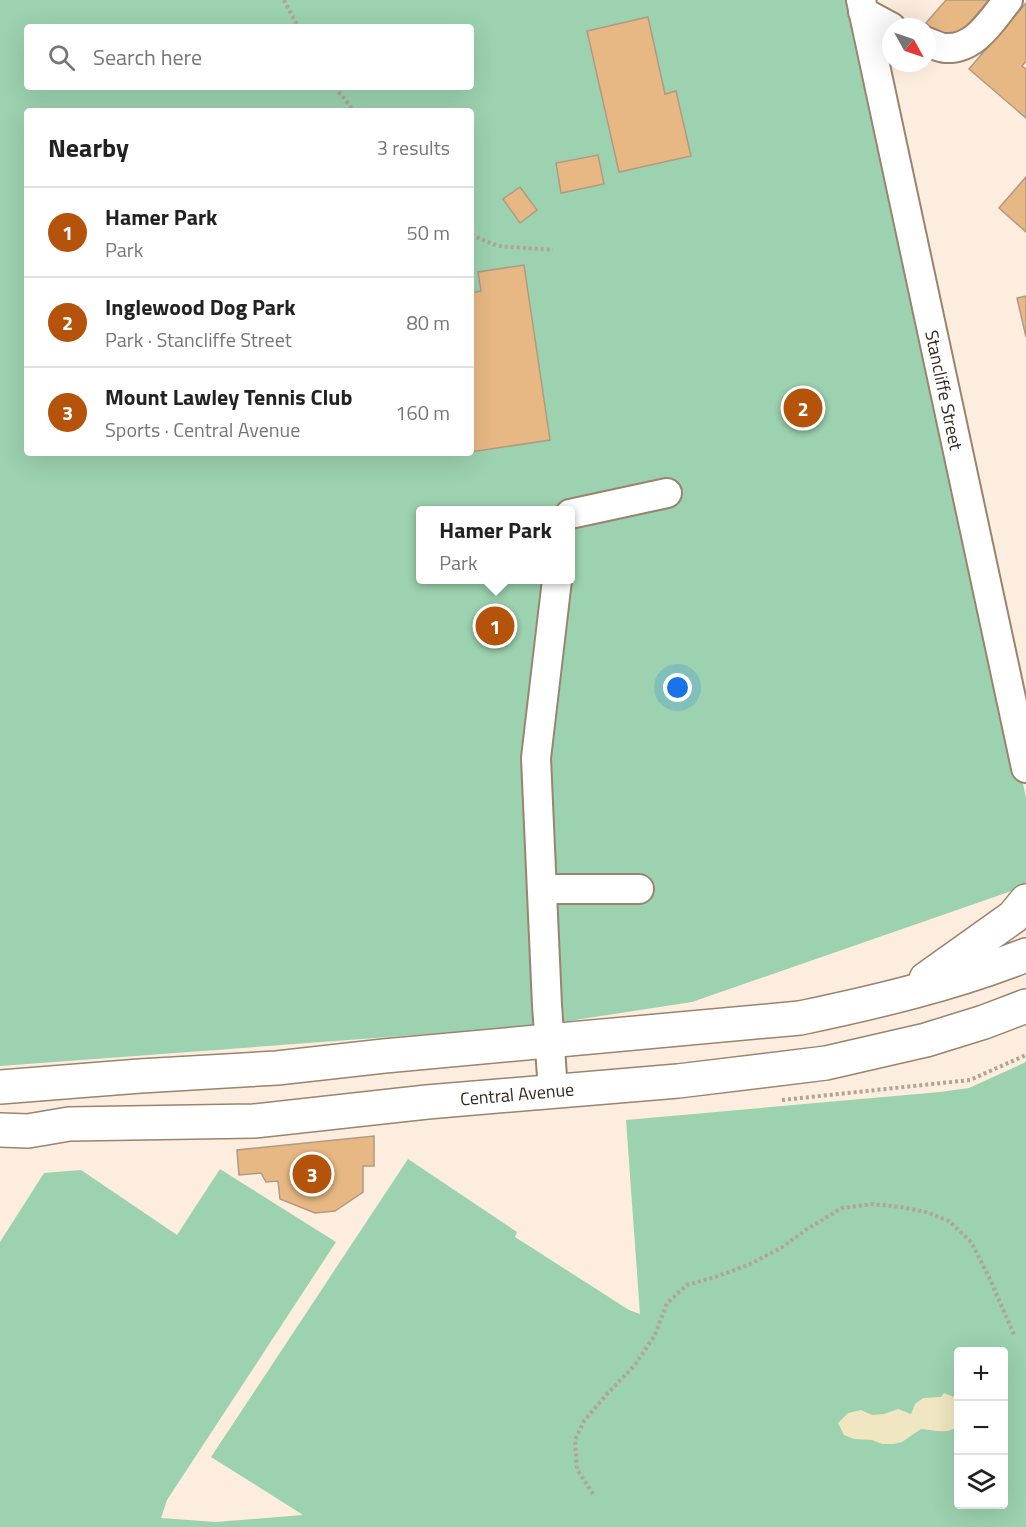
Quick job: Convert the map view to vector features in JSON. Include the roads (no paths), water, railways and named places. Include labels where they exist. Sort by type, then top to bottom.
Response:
[{"type":"main road","points":[[905,993],[1012,917],[1026,901]]},
{"type":"main road","points":[[0,1087],[277,1068],[800,1018],[905,993],[992,968],[1026,955]]},
{"type":"main road","name":"Central Avenue","points":[[0,1130],[27,1131],[69,1124],[254,1121],[427,1102],[678,1081],[826,1064],[926,1040],[1026,1006]]},
{"type":"main road","points":[[384,1056],[410,1076],[427,1102]]},
{"type":"street","points":[[936,45],[945,48],[962,46],[981,34],[1008,0]]},
{"type":"street","points":[[862,4],[882,20]]},
{"type":"street","name":"Stancliffe Street","points":[[862,4],[1026,768]]},
{"type":"street","points":[[575,513],[667,493]]},
{"type":"street","points":[[553,1091],[546,1005],[536,758],[556,584]]},
{"type":"street","points":[[542,889],[639,889]]},
{"type":"place","name":"Inglewood Dog Park","points":[[803,408]]},
{"type":"place","name":"Hamer Park","points":[[495,626]]},
{"type":"place","name":"Mount Lawley Tennis Club","points":[[312,1174]]}]
